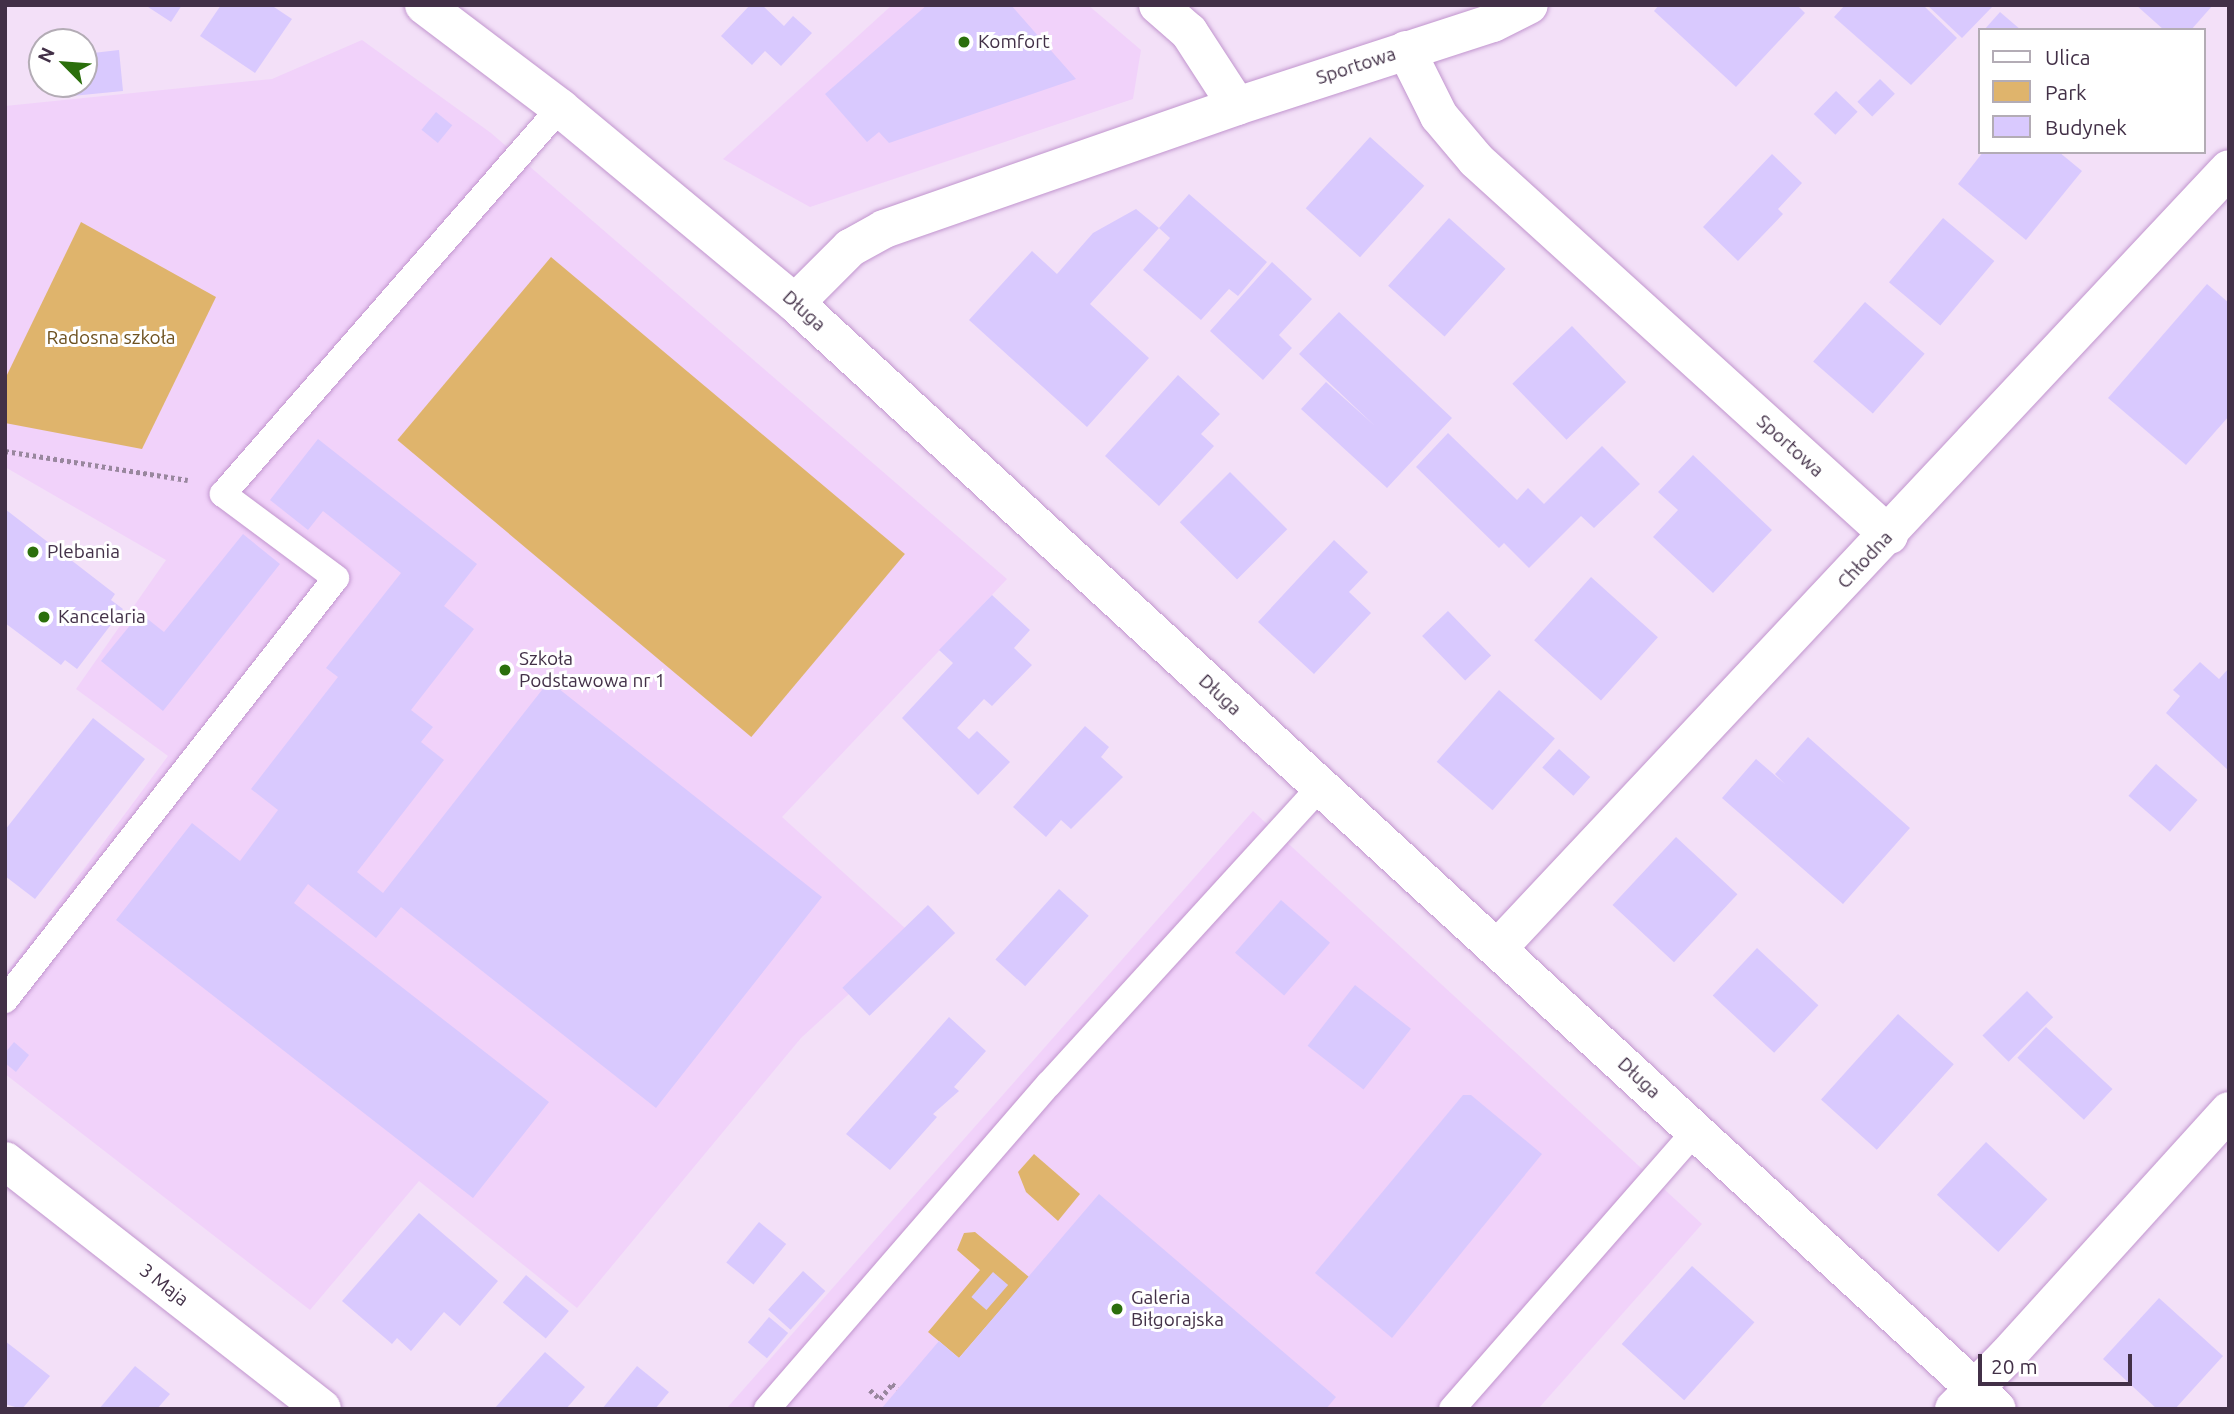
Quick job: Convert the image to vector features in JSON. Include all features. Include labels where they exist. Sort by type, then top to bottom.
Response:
[{"type":"street","name":"Długa","points":[[424,5],[560,108],[795,303],[1695,1131],[1975,1401]]},
{"type":"street","points":[[1158,5],[1189,32],[1237,106]]},
{"type":"street","points":[[1406,50],[1493,23],[1529,5]]},
{"type":"street","name":"Sportowa","points":[[795,303],[850,248],[874,233],[1406,50],[1439,116],[1476,160],[1889,535]]},
{"type":"street","name":"Chłodna","points":[[1498,948],[1889,535],[2229,169]]},
{"type":"street","points":[[1975,1401],[2006,1357],[2229,1111]]},
{"type":"street","name":"3 Maja","points":[[5,1161],[322,1409]]},
{"type":"lane","points":[[5,1000],[336,578],[223,494],[560,108]]},
{"type":"lane","points":[[767,1409],[1049,1084],[1320,787]]},
{"type":"lane","points":[[1452,1409],[1695,1131]]},
{"type":"path","points":[[5,451],[197,481]]},
{"type":"path","points":[[870,1390],[880,1399],[892,1384],[898,1388]]},
{"type":"shaded area","points":[[892,5],[1088,5],[1141,50],[1133,99],[810,207],[723,159]]},
{"type":"shaded area","name":"Szkoła Podstawowa nr 1","points":[[362,40],[491,133],[1007,579],[782,817],[906,929],[849,994],[801,1038],[577,1308],[419,1181],[310,1310],[5,1074],[5,975],[168,756],[76,689],[166,560],[5,467],[5,106],[272,79]]},
{"type":"shaded area","points":[[1253,811],[1702,1224],[1538,1409],[726,1409]]},
{"type":"green space","name":"Radosna szkoła","points":[[81,222],[216,297],[142,449],[5,423],[5,379]]},
{"type":"green space","points":[[551,257],[905,554],[751,737],[397,440]]},
{"type":"green space","points":[[1034,1154],[1080,1194],[1058,1221],[1026,1192],[1018,1172]]},
{"type":"green space","points":[[975,1232],[1029,1277],[959,1358],[928,1332],[980,1270],[957,1250],[964,1233]]},
{"type":"building","points":[[145,5],[182,5],[171,22]]},
{"type":"building","points":[[221,5],[271,5],[292,19],[255,73],[200,36]]},
{"type":"building","points":[[750,5],[762,5],[784,26],[793,16],[812,33],[781,66],[765,51],[752,65],[721,36]]},
{"type":"building","name":"Komfort","points":[[927,5],[1011,5],[1076,79],[889,143],[879,132],[867,142],[825,94]]},
{"type":"building","points":[[1659,5],[1797,5],[1805,13],[1736,87],[1654,11]]},
{"type":"building","points":[[1845,5],[1923,5],[1957,38],[1911,85],[1834,17]]},
{"type":"building","points":[[1927,5],[1994,5],[1962,38]]},
{"type":"building","points":[[2136,5],[2213,5],[2193,28],[2162,28]]},
{"type":"building","points":[[2000,12],[2019,28],[1986,28]]},
{"type":"building","points":[[119,50],[123,91],[98,93],[98,52]]},
{"type":"building","points":[[1880,79],[1895,94],[1872,116],[1857,102]]},
{"type":"building","points":[[1836,91],[1858,112],[1835,135],[1814,114]]},
{"type":"building","points":[[436,112],[452,125],[438,143],[422,130]]},
{"type":"building","points":[[1370,137],[1424,186],[1360,257],[1306,208]]},
{"type":"building","points":[[1772,154],[1802,183],[1778,209],[1783,214],[1738,261],[1703,227]]},
{"type":"building","points":[[1981,154],[2061,154],[2082,171],[2026,240],[1958,184]]},
{"type":"building","points":[[1189,194],[1267,262],[1238,296],[1229,289],[1201,320],[1143,270],[1170,238],[1159,228]]},
{"type":"building","points":[[1136,209],[1159,228],[1090,304],[1149,358],[1087,427],[969,320],[1032,251],[1057,274],[1093,233]]},
{"type":"building","points":[[1449,218],[1505,269],[1445,336],[1388,286]]},
{"type":"building","points":[[1943,218],[1994,261],[1940,325],[1889,282]]},
{"type":"building","points":[[1272,262],[1312,299],[1279,335],[1292,348],[1263,380],[1210,331]]},
{"type":"building","points":[[2207,284],[2229,303],[2229,416],[2186,465],[2108,398]]},
{"type":"building","points":[[1865,302],[1925,354],[1873,413],[1813,362]]},
{"type":"building","points":[[1339,312],[1452,418],[1387,488],[1301,409],[1326,382],[1375,426],[1299,354]]},
{"type":"building","points":[[1572,326],[1626,382],[1566,440],[1512,384]]},
{"type":"building","points":[[1178,375],[1220,414],[1201,434],[1214,446],[1159,506],[1105,456]]},
{"type":"building","points":[[1448,433],[1517,500],[1528,488],[1544,504],[1602,446],[1640,484],[1594,528],[1581,516],[1529,568],[1504,543],[1499,548],[1416,467]]},
{"type":"building","points":[[318,439],[477,564],[444,606],[474,629],[411,710],[433,727],[421,742],[444,760],[357,872],[383,893],[549,681],[822,897],[656,1108],[401,907],[376,938],[308,884],[294,903],[549,1102],[473,1198],[116,920],[192,823],[240,861],[278,810],[251,789],[338,677],[326,668],[401,573],[323,511],[308,530],[270,500]]},
{"type":"building","points":[[1693,455],[1772,530],[1713,593],[1653,537],[1678,510],[1658,492]]},
{"type":"building","points":[[1230,472],[1287,529],[1237,579],[1180,522]]},
{"type":"building","name":"Plebania","points":[[5,509],[115,594],[111,600],[123,609],[77,669],[65,660],[61,665],[5,623]]},
{"type":"building","points":[[243,534],[280,564],[163,711],[101,661],[140,613],[164,632]]},
{"type":"building","points":[[1334,540],[1368,572],[1349,592],[1371,613],[1314,674],[1258,622]]},
{"type":"building","points":[[1591,577],[1658,637],[1601,700],[1534,640]]},
{"type":"building","points":[[992,595],[1030,630],[1014,648],[1032,665],[992,706],[984,699],[957,728],[969,739],[977,731],[1010,762],[978,795],[902,718],[953,663],[939,650]]},
{"type":"building","points":[[1448,611],[1491,656],[1465,681],[1422,636]]},
{"type":"building","points":[[2200,662],[2219,679],[2229,668],[2229,771],[2166,713],[2180,696],[2173,690]]},
{"type":"building","points":[[1499,690],[1555,739],[1493,810],[1437,762]]},
{"type":"building","points":[[93,718],[145,759],[35,899],[5,876],[5,830]]},
{"type":"building","points":[[1085,726],[1109,747],[1101,757],[1123,777],[1071,829],[1061,820],[1046,837],[1013,807]]},
{"type":"building","points":[[1808,737],[1910,828],[1843,904],[1722,798],[1756,759],[1785,784],[1775,774]]},
{"type":"building","points":[[1559,749],[1590,777],[1573,796],[1542,768]]},
{"type":"building","points":[[2156,764],[2198,800],[2170,832],[2128,796]]},
{"type":"building","points":[[1676,837],[1737,894],[1674,962],[1613,905]]},
{"type":"building","points":[[1059,889],[1089,916],[1025,986],[995,960]]},
{"type":"building","points":[[1281,900],[1330,943],[1284,995],[1235,953]]},
{"type":"building","points":[[928,905],[955,933],[869,1016],[842,988]]},
{"type":"building","points":[[1757,948],[1818,1005],[1774,1053],[1713,996]]},
{"type":"building","points":[[1355,985],[1411,1029],[1364,1089],[1308,1046]]},
{"type":"building","points":[[2027,991],[2053,1017],[2009,1062],[1982,1036]]},
{"type":"building","points":[[1898,1014],[1954,1064],[1877,1150],[1821,1099]]},
{"type":"building","points":[[949,1017],[986,1051],[954,1087],[959,1091],[933,1114],[937,1117],[890,1170],[846,1134]]},
{"type":"building","points":[[2046,1027],[2113,1089],[2084,1120],[2017,1058]]},
{"type":"building","points":[[14,1042],[29,1055],[16,1072],[5,1063],[5,1053]]},
{"type":"building","points":[[1463,1095],[1471,1095],[1542,1154],[1392,1338],[1315,1273]]},
{"type":"building","points":[[1986,1142],[2047,1199],[1998,1252],[1937,1195]]},
{"type":"building","name":"Galeria Biłgorajska","points":[[1099,1194],[1336,1397],[1326,1409],[881,1409],[939,1341],[959,1358]]},
{"type":"building","points":[[419,1213],[498,1281],[460,1326],[444,1312],[411,1351],[397,1338],[392,1344],[342,1301]]},
{"type":"building","points":[[759,1222],[786,1244],[753,1284],[726,1262]]},
{"type":"building","points":[[1692,1266],[1754,1322],[1684,1400],[1622,1344]]},
{"type":"building","points":[[803,1271],[825,1291],[790,1330],[768,1310]]},
{"type":"building","points":[[993,1272],[1008,1285],[986,1310],[971,1297]]},
{"type":"building","points":[[526,1275],[569,1311],[546,1339],[503,1303]]},
{"type":"building","points":[[2159,1298],[2223,1356],[2175,1409],[2157,1409],[2103,1359]]},
{"type":"building","points":[[769,1317],[788,1333],[767,1358],[748,1342]]},
{"type":"building","points":[[5,1341],[50,1376],[22,1409],[5,1404]]},
{"type":"building","points":[[545,1352],[585,1387],[566,1409],[494,1409]]},
{"type":"building","points":[[135,1366],[170,1394],[157,1409],[99,1409]]},
{"type":"building","points":[[637,1366],[669,1392],[655,1409],[602,1409]]},
{"type":"place","name":"Komfort","points":[[964,42]]},
{"type":"place","name":"Plebania","points":[[33,552]]},
{"type":"place","name":"Kancelaria","points":[[44,617]]},
{"type":"place","name":"Szkoła Podstawowa nr 1","points":[[505,670]]},
{"type":"place","name":"Galeria Biłgorajska","points":[[1117,1309]]}]
